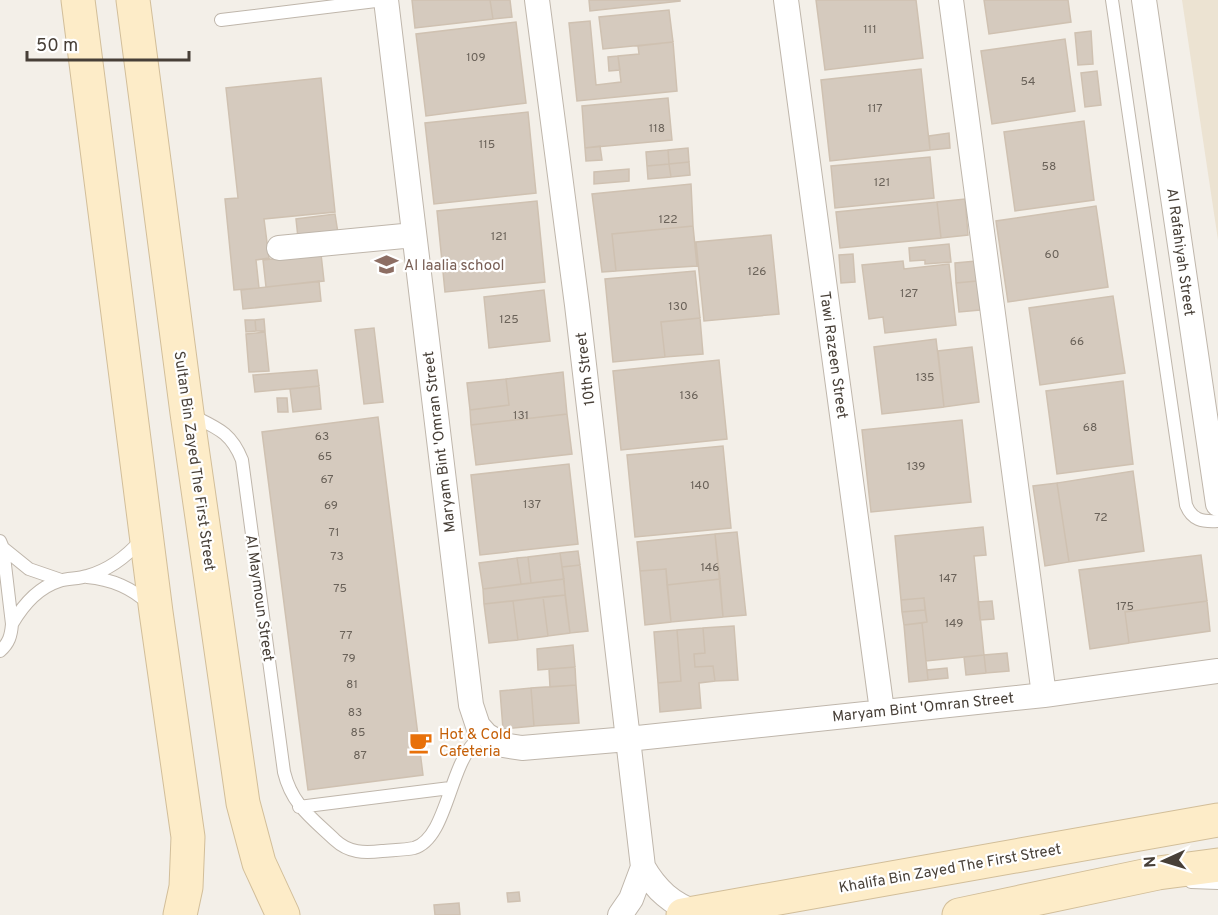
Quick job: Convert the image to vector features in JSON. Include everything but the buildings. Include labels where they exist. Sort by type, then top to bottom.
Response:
[{"type":"main road","points":[[78,0],[156,612],[188,837],[186,887],[180,915]]},
{"type":"main road","name":"Sultan Bin Zayed The First Street","points":[[133,0],[187,413],[243,803],[259,863],[283,915]]},
{"type":"main road","name":"Khalifa Bin Zayed The First Street","points":[[690,914],[1218,820]]},
{"type":"main road","points":[[980,913],[1158,873],[1218,865]]},
{"type":"street","name":"Maryam Bint 'Omran Street","points":[[385,0],[471,705],[478,726],[486,735],[503,745],[522,748],[628,739],[1044,695],[1218,671]]},
{"type":"street","name":"10th Street","points":[[537,0],[577,305],[628,739]]},
{"type":"street","name":"Tawi Razeen Street","points":[[786,0],[882,711]]},
{"type":"street","points":[[951,0],[1044,695]]},
{"type":"street","name":"Al Rafahiyah Street","points":[[1144,0],[1218,504]]},
{"type":"street","points":[[279,248],[414,235]]},
{"type":"street","points":[[628,739],[643,867],[649,878],[665,896],[690,914]]},
{"type":"street","points":[[620,915],[631,899],[643,867]]},
{"type":"lane","points":[[221,20],[385,0]]},
{"type":"lane","points":[[1112,0],[1186,505],[1189,512],[1199,521],[1218,521]]},
{"type":"lane","name":"Al Maymoun Street","points":[[187,413],[222,430],[231,439],[242,460],[284,772],[287,785],[299,807],[339,844],[348,849],[368,853],[414,848],[424,843],[437,828],[450,788],[465,757],[475,742],[486,735]]},
{"type":"lane","points":[[85,577],[119,561],[146,534]]},
{"type":"lane","points":[[2,545],[29,569],[61,580]]},
{"type":"lane","points":[[0,651],[7,645],[12,624],[3,585],[2,545]]},
{"type":"lane","points":[[12,624],[24,605],[41,590],[61,580],[85,577],[112,581],[124,586],[136,593],[156,612]]},
{"type":"lane","points":[[299,807],[450,788]]},
{"type":"lane","points":[[1158,873],[1197,883],[1218,883]]},
{"type":"shaded area","points":[[1182,0],[1218,0],[1218,240]]},
{"type":"place","name":"Al laalia school","points":[[386,265]]},
{"type":"place","name":"Hot & Cold Cafeteria","points":[[421,743]]}]
